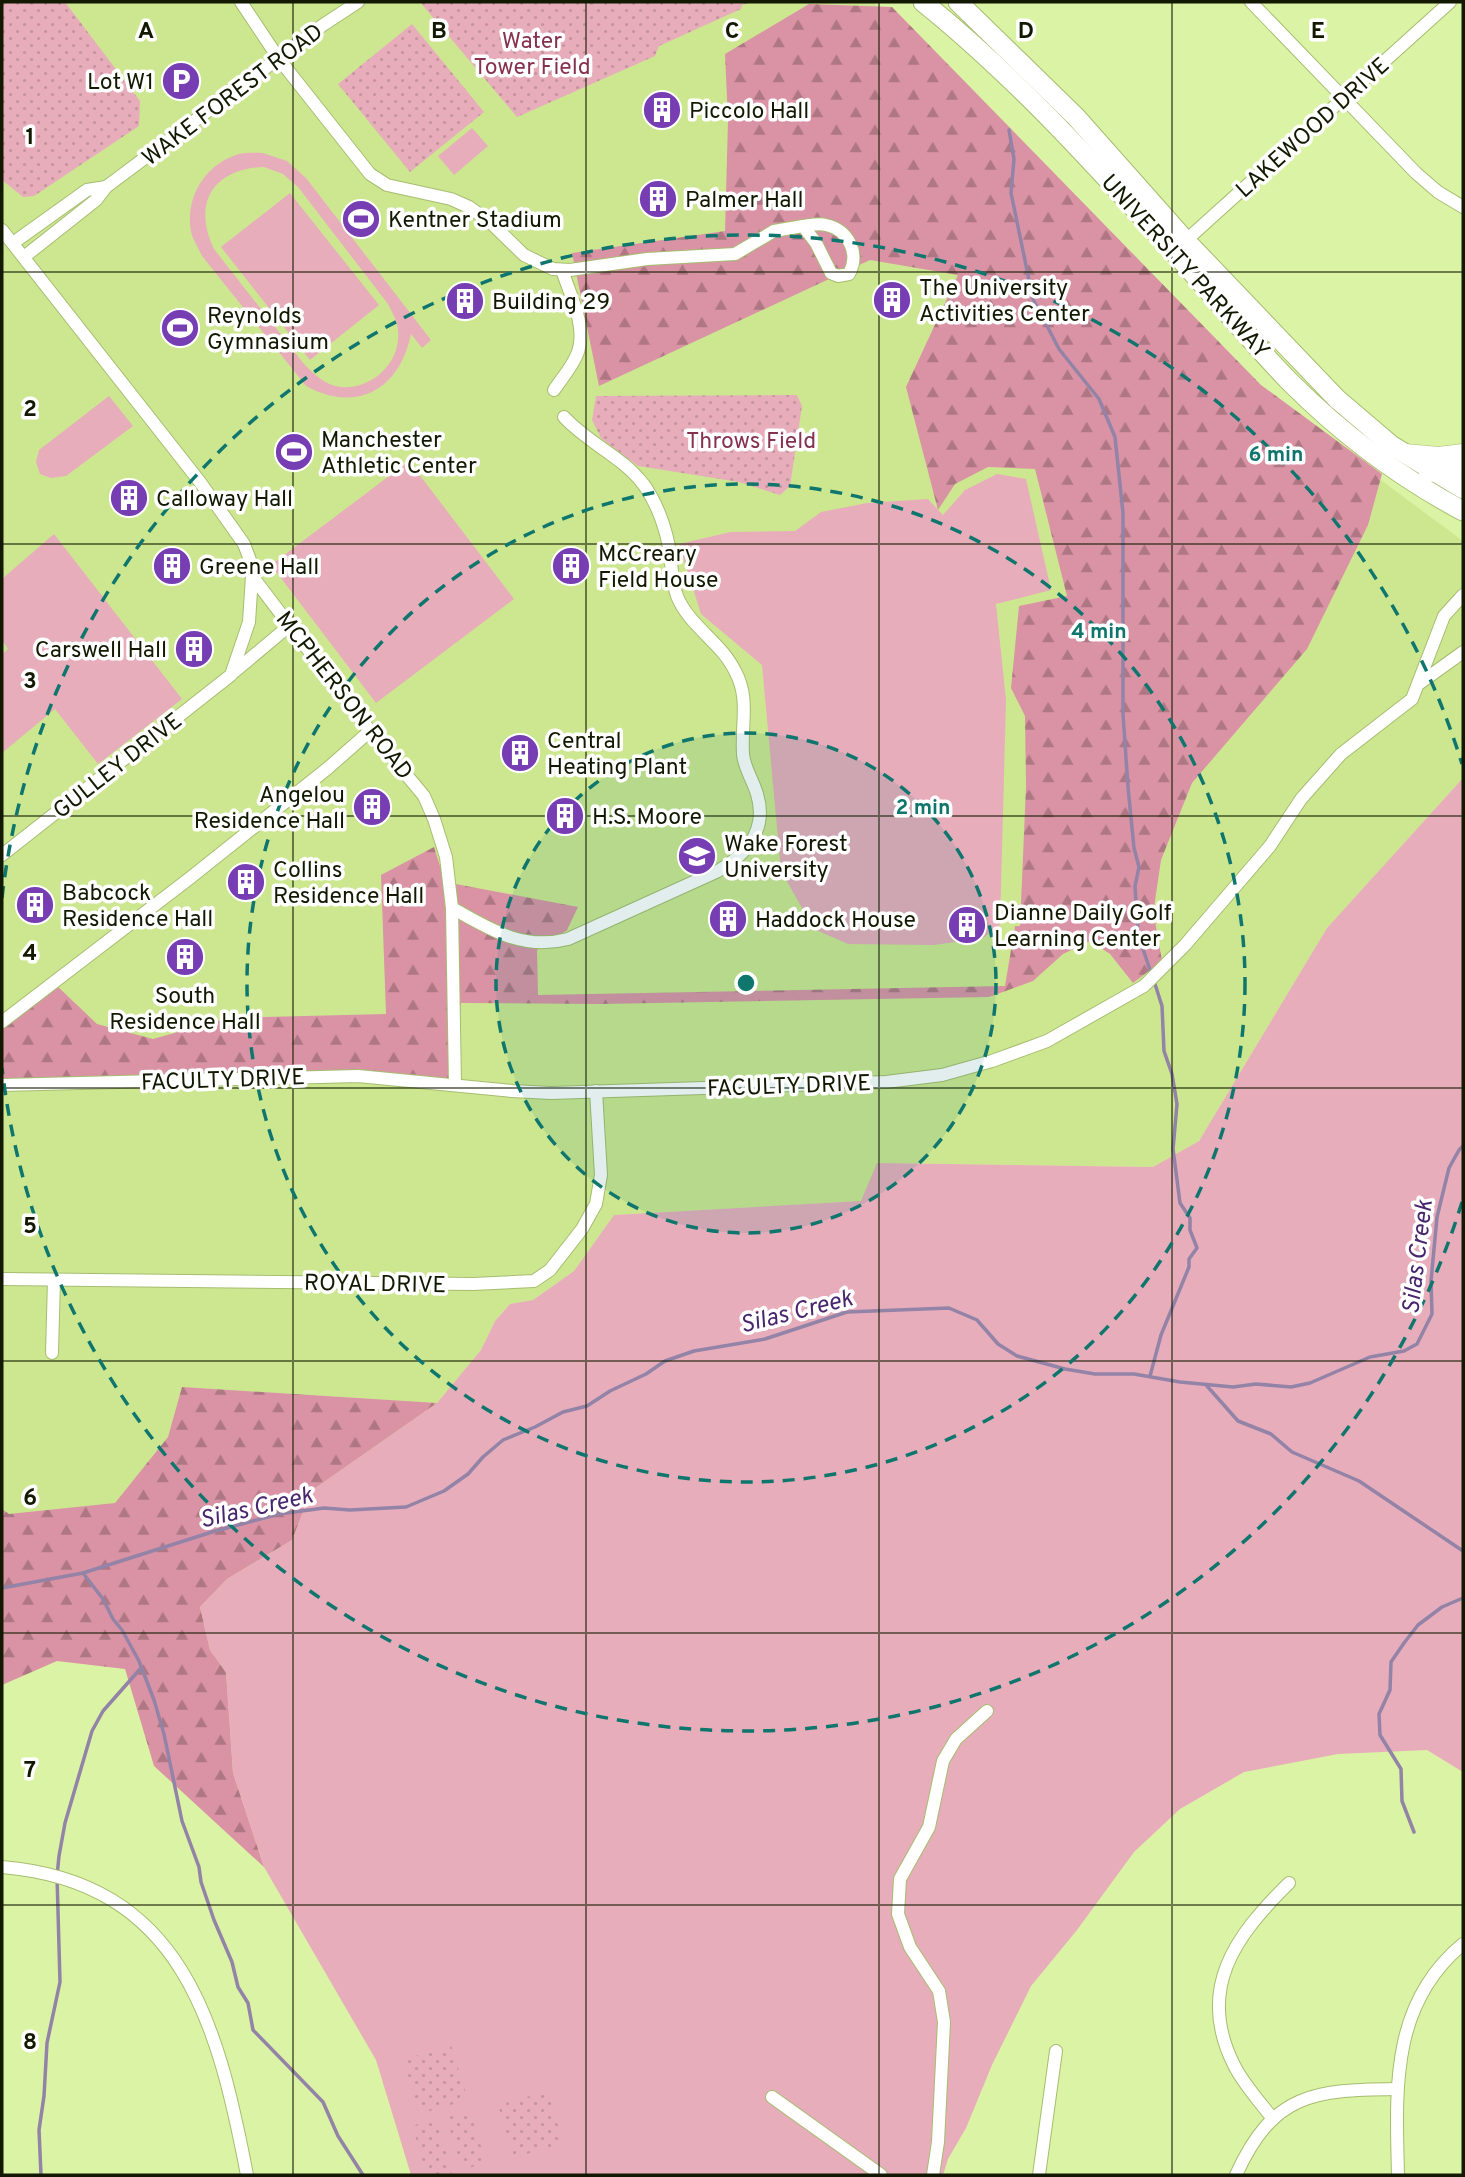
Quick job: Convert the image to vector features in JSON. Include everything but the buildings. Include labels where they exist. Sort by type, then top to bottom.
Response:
[{"type":"main road","name":"UNIVERSITY PARKWAY","points":[[923,2],[964,36],[1337,399],[1391,445],[1463,489]]},
{"type":"main road","name":"UNIVERSITY PARKWAY","points":[[968,5],[1076,117],[1290,382],[1398,473],[1463,512]]},
{"type":"main road","points":[[1343,429],[1364,437],[1414,472],[1423,474],[1463,468]]},
{"type":"main road","points":[[1405,453],[1439,456],[1463,453]]},
{"type":"street","points":[[241,2],[279,59],[374,178],[387,185],[451,199],[469,207],[490,222],[532,261],[553,270],[647,259],[736,254],[774,231],[803,226],[827,225],[847,237],[854,256],[849,274],[838,276],[831,273],[816,243],[803,226]]},
{"type":"street","name":"WAKE FOREST ROAD","points":[[24,257],[96,200],[106,187],[358,2]]},
{"type":"street","points":[[1251,2],[1416,173],[1444,197],[1463,207]]},
{"type":"street","name":"LAKEWOOD DRIVE","points":[[1180,246],[1450,2]]},
{"type":"street","name":"WAKE FOREST ROAD","points":[[13,243],[87,191],[106,187]]},
{"type":"street","points":[[2,230],[24,257]]},
{"type":"street","name":"MCPHERSON ROAD","points":[[24,257],[200,482],[244,544],[252,576],[424,796],[446,857],[452,908],[455,1084]]},
{"type":"street","points":[[554,390],[578,354],[580,343],[578,317],[562,271]]},
{"type":"street","points":[[452,908],[507,937],[552,942],[568,939],[718,872],[743,855],[756,830],[760,810],[744,760],[745,707],[741,682],[729,660],[682,606],[676,592],[663,526],[645,487],[621,462],[590,442],[564,417]]},
{"type":"street","points":[[231,675],[249,622],[252,576]]},
{"type":"street","name":"FACULTY DRIVE","points":[[2,1085],[358,1076],[538,1093],[886,1082],[942,1075],[992,1061],[1047,1041],[1144,986],[1185,945],[1270,846],[1309,790],[1341,754],[1412,699],[1444,616],[1463,595]]},
{"type":"street","name":"GULLEY DRIVE","points":[[2,855],[231,675],[288,624]]},
{"type":"street","name":"FACULTY DRIVE","points":[[1419,683],[1463,652]]},
{"type":"street","points":[[2,1022],[328,768],[370,730]]},
{"type":"street","name":"ROYAL DRIVE","points":[[2,1279],[459,1284],[534,1281],[559,1259],[582,1229],[596,1204],[601,1157],[596,1091]]},
{"type":"street","points":[[52,1353],[54,1280]]},
{"type":"street","points":[[933,2175],[938,2142],[944,2022],[939,1991],[910,1947],[898,1914],[900,1879],[929,1827],[943,1761],[956,1739],[987,1711]]},
{"type":"street","points":[[2,1867],[37,1871],[81,1883],[130,1913],[148,1928],[167,1950],[196,1994],[207,2021],[227,2084],[247,2175]]},
{"type":"street","points":[[1273,2119],[1246,2085],[1228,2052],[1220,2025],[1220,2006],[1227,1963],[1232,1950],[1263,1908],[1289,1883]]},
{"type":"street","points":[[1398,2175],[1396,2089],[1405,2037],[1418,2001],[1441,1966],[1463,1944]]},
{"type":"street","points":[[1039,2175],[1056,2050]]},
{"type":"street","points":[[1236,2175],[1250,2145],[1273,2119],[1298,2101],[1316,2094],[1353,2089],[1396,2089]]},
{"type":"street","points":[[772,2096],[881,2175]]},
{"type":"shaded area","name":"Wake Forest University","points":[[2,2],[874,2],[1254,386],[1463,541],[1463,778],[1327,928],[1199,1141],[1153,1167],[878,1163],[862,1201],[614,1215],[574,1271],[533,1300],[510,1304],[495,1321],[481,1350],[437,1403],[292,1540],[227,1579],[200,1607],[2,1587]]},
{"type":"green space","points":[[2,2],[65,2],[140,101],[139,126],[34,196],[23,197],[2,180]]},
{"type":"green space","name":"Water Tower Field","points":[[420,2],[752,2],[659,46],[655,56],[517,117]]},
{"type":"green space","points":[[809,4],[892,7],[1261,385],[1382,474],[1368,525],[1307,649],[1192,783],[1161,860],[1152,921],[1155,921],[1162,961],[1133,983],[1110,954],[1090,941],[1063,954],[1033,981],[989,997],[599,1004],[461,1003],[455,1084],[358,1076],[2,1085],[2,1022],[54,983],[97,1024],[153,1039],[228,1018],[386,1014],[381,875],[434,847],[445,882],[578,907],[567,930],[537,950],[538,995],[1005,986],[1015,926],[1020,926],[1026,786],[1025,716],[1011,688],[1019,606],[1067,596],[1035,469],[988,467],[955,484],[938,510],[906,387],[958,275],[870,260],[599,386],[572,253],[725,231],[728,120],[725,54]]},
{"type":"green space","points":[[412,24],[484,112],[410,172],[338,84]]},
{"type":"green space","points":[[472,128],[488,146],[454,175],[438,156]]},
{"type":"green space","points":[[263,153],[287,161],[306,178],[431,340],[422,348],[411,334],[397,369],[374,391],[359,396],[342,397],[306,386],[202,256],[195,241],[191,232],[191,207],[206,175],[236,155]],"holes":[[[264,167],[283,174],[298,187],[388,304],[397,324],[398,337],[392,360],[376,377],[365,383],[353,387],[335,386],[312,372],[214,249],[205,217],[207,203],[220,182],[246,169]]]},
{"type":"green space","points":[[290,193],[379,305],[310,360],[221,247]]},
{"type":"green space","name":"Throws Field","points":[[797,395],[802,406],[790,486],[780,495],[739,482],[638,466],[601,438],[592,420],[596,396]]},
{"type":"green space","points":[[109,396],[133,426],[66,476],[51,478],[40,474],[36,462],[39,450]]},
{"type":"green space","points":[[409,461],[514,599],[376,703],[271,565]]},
{"type":"green space","points":[[997,474],[1026,479],[1051,590],[996,604],[1006,700],[1000,925],[983,938],[934,945],[848,944],[814,929],[781,871],[762,665],[701,614],[679,544],[731,532],[795,531],[821,512],[867,503],[928,499],[943,515],[965,490]]},
{"type":"green space","points":[[54,534],[182,699],[98,764],[55,709],[2,753],[2,654],[8,649],[2,640],[2,579]]},
{"type":"green space","points":[[1463,778],[1463,1772],[1427,1750],[1338,1754],[1244,1772],[1180,1809],[1134,1852],[1077,1930],[1031,1986],[992,2065],[966,2128],[948,2159],[943,2175],[411,2175],[376,2060],[264,1867],[233,1773],[226,1672],[210,1650],[200,1607],[227,1579],[292,1540],[311,1491],[437,1403],[481,1350],[495,1321],[510,1304],[533,1300],[574,1271],[614,1215],[861,1201],[877,1163],[1153,1167],[1199,1141],[1327,928]]},
{"type":"green space","points":[[182,1387],[437,1403],[311,1491],[292,1540],[227,1579],[200,1607],[210,1650],[226,1672],[233,1773],[264,1867],[154,1766],[125,1669],[57,1661],[2,1685],[2,1509],[9,1514],[115,1503],[168,1437]]},
{"type":"green space","points":[[451,2045],[468,2100],[419,2114],[402,2060]]},
{"type":"green space","points":[[548,2091],[563,2143],[514,2158],[498,2105]]},
{"type":"green space","points":[[470,2109],[486,2163],[462,2170],[446,2116]]},
{"type":"green space","points":[[436,2119],[452,2173],[427,2175],[412,2126]]},
{"type":"waterway","points":[[1009,130],[1014,159],[1011,193],[1033,299],[1059,349],[1099,399],[1115,437],[1123,513],[1123,714],[1134,848],[1139,867],[1135,886],[1138,934],[1151,973]]},
{"type":"waterway","points":[[1150,1376],[1161,1335],[1189,1267],[1189,1259],[1197,1248],[1190,1230],[1190,1218],[1180,1203],[1173,1149],[1177,1104],[1172,1074],[1164,1051],[1162,1006],[1154,981]]},
{"type":"waterway","name":"Silas Creek","points":[[2,1588],[83,1573],[279,1514],[324,1508],[350,1510],[406,1507],[444,1491],[468,1474],[503,1440],[563,1412],[587,1406],[665,1361],[694,1351],[765,1339],[847,1312],[949,1308],[977,1320],[998,1344],[1017,1356],[1095,1374],[1134,1374],[1233,1387],[1256,1384],[1291,1387],[1310,1383],[1370,1357],[1404,1351],[1417,1344],[1432,1314],[1431,1281],[1437,1217],[1449,1168],[1463,1146]]},
{"type":"waterway","points":[[1207,1386],[1238,1421],[1271,1434],[1292,1452],[1359,1481],[1463,1551]]},
{"type":"waterway","points":[[83,1573],[122,1630],[139,1661],[154,1700],[182,1821],[214,1920],[232,1962],[238,1987],[248,2003],[253,2030],[323,2102],[338,2136],[363,2175]]},
{"type":"waterway","points":[[1414,1832],[1402,1801],[1401,1769],[1380,1735],[1379,1714],[1390,1690],[1391,1662],[1404,1643],[1418,1625],[1442,1607],[1463,1598]]},
{"type":"waterway","points":[[41,2175],[39,2130],[47,2043],[60,1982],[57,1876],[65,1823],[92,1731],[103,1711],[141,1668]]},
{"type":"place","name":"Lot W1","points":[[181,81]]},
{"type":"place","name":"Piccolo Hall","points":[[662,110]]},
{"type":"place","name":"Palmer Hall","points":[[658,199]]},
{"type":"place","name":"Kentner Stadium","points":[[361,219]]},
{"type":"place","name":"The University Activities Center","points":[[892,300]]},
{"type":"place","name":"Building 29","points":[[465,301]]},
{"type":"place","name":"Reynolds Gymnasium","points":[[180,328]]},
{"type":"place","name":"Manchester Athletic Center","points":[[294,452]]},
{"type":"place","name":"Calloway Hall","points":[[129,498]]},
{"type":"place","name":"Greene Hall","points":[[172,566]]},
{"type":"place","name":"McCreary Field House","points":[[571,566]]},
{"type":"place","name":"Carswell Hall","points":[[194,649]]},
{"type":"place","name":"Central Heating Plant","points":[[520,753]]},
{"type":"place","name":"Angelou Residence Hall","points":[[372,807]]},
{"type":"place","name":"H.S. Moore","points":[[565,816]]},
{"type":"place","name":"Wake Forest University","points":[[697,856]]},
{"type":"place","name":"Collins Residence Hall","points":[[246,882]]},
{"type":"place","name":"Babcock Residence Hall","points":[[35,905]]},
{"type":"place","name":"Haddock House","points":[[728,919]]},
{"type":"place","name":"Dianne Daily Golf Learning Center","points":[[967,925]]},
{"type":"place","name":"South Residence Hall","points":[[185,957]]}]
